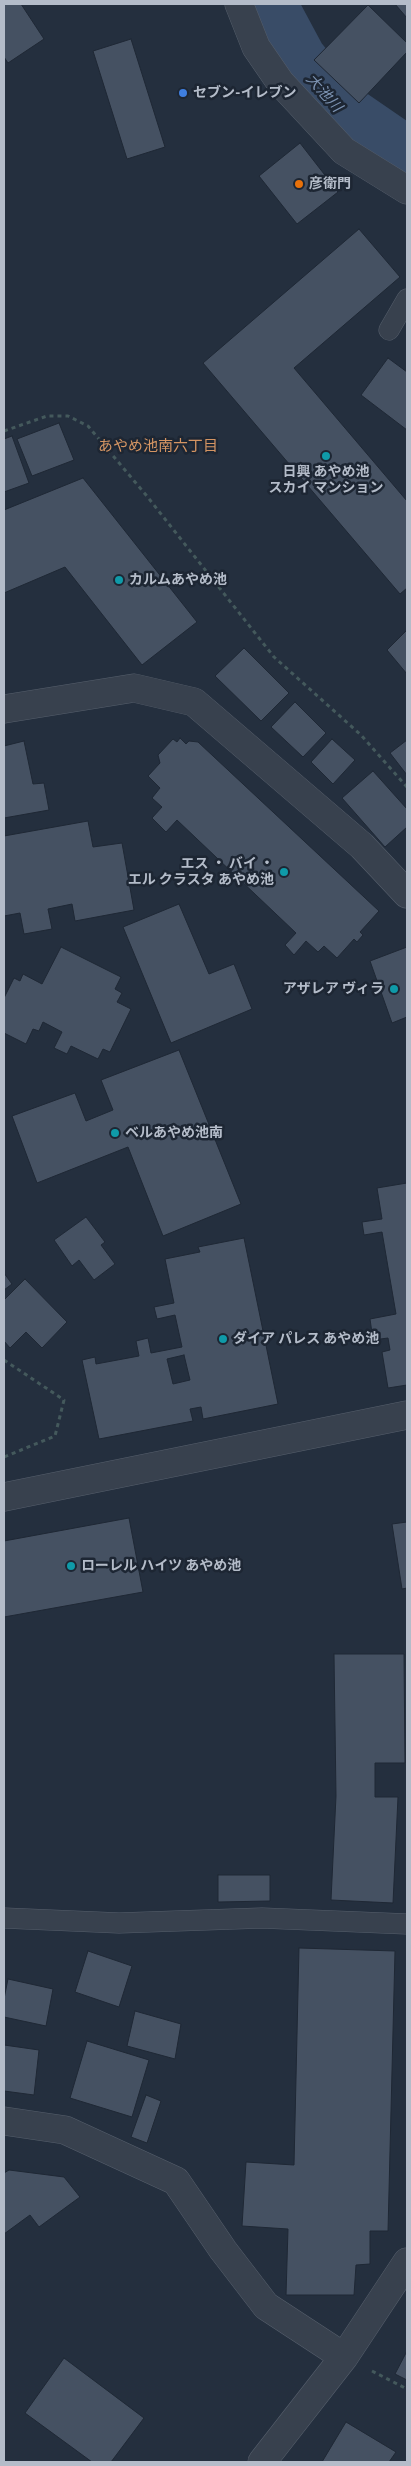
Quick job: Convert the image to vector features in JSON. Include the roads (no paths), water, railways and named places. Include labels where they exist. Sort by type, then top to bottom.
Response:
[{"type":"street","points":[[239,4],[256,47],[287,89],[344,151],[407,190]]},
{"type":"street","points":[[4,709],[134,688],[194,702],[362,846],[407,894]]},
{"type":"street","points":[[4,1497],[407,1415]]},
{"type":"street","points":[[4,2121],[65,2130],[176,2181],[223,2250],[266,2306],[344,2357]]},
{"type":"street","points":[[262,2462],[344,2357],[407,2262]]},
{"type":"lane","points":[[389,330],[407,299]]},
{"type":"lane","points":[[4,1918],[119,1923],[262,1918],[407,1924]]},
{"type":"waterway","name":"大池川","points":[[266,4],[296,60],[337,110],[407,158]]},
{"type":"place","name":"セブン-イレブン","points":[[183,93]]},
{"type":"place","name":"彦衛門","points":[[299,184]]},
{"type":"place","name":"日興 あやめ池 スカイ マンション","points":[[326,456]]},
{"type":"place","name":"カルムあやめ池","points":[[119,580]]},
{"type":"place","name":"エス ・ バイ ・ エル クラスタ あやめ池","points":[[284,872]]},
{"type":"place","name":"アザレア ヴィラ","points":[[394,989]]},
{"type":"place","name":"ベルあやめ池南","points":[[115,1133]]},
{"type":"place","name":"ダイア パレス あやめ池","points":[[223,1339]]},
{"type":"place","name":"ローレル ハイツ あやめ池","points":[[71,1566]]},
{"type":"district","name":"あやめ池南六丁目","points":[[158,446]]}]
